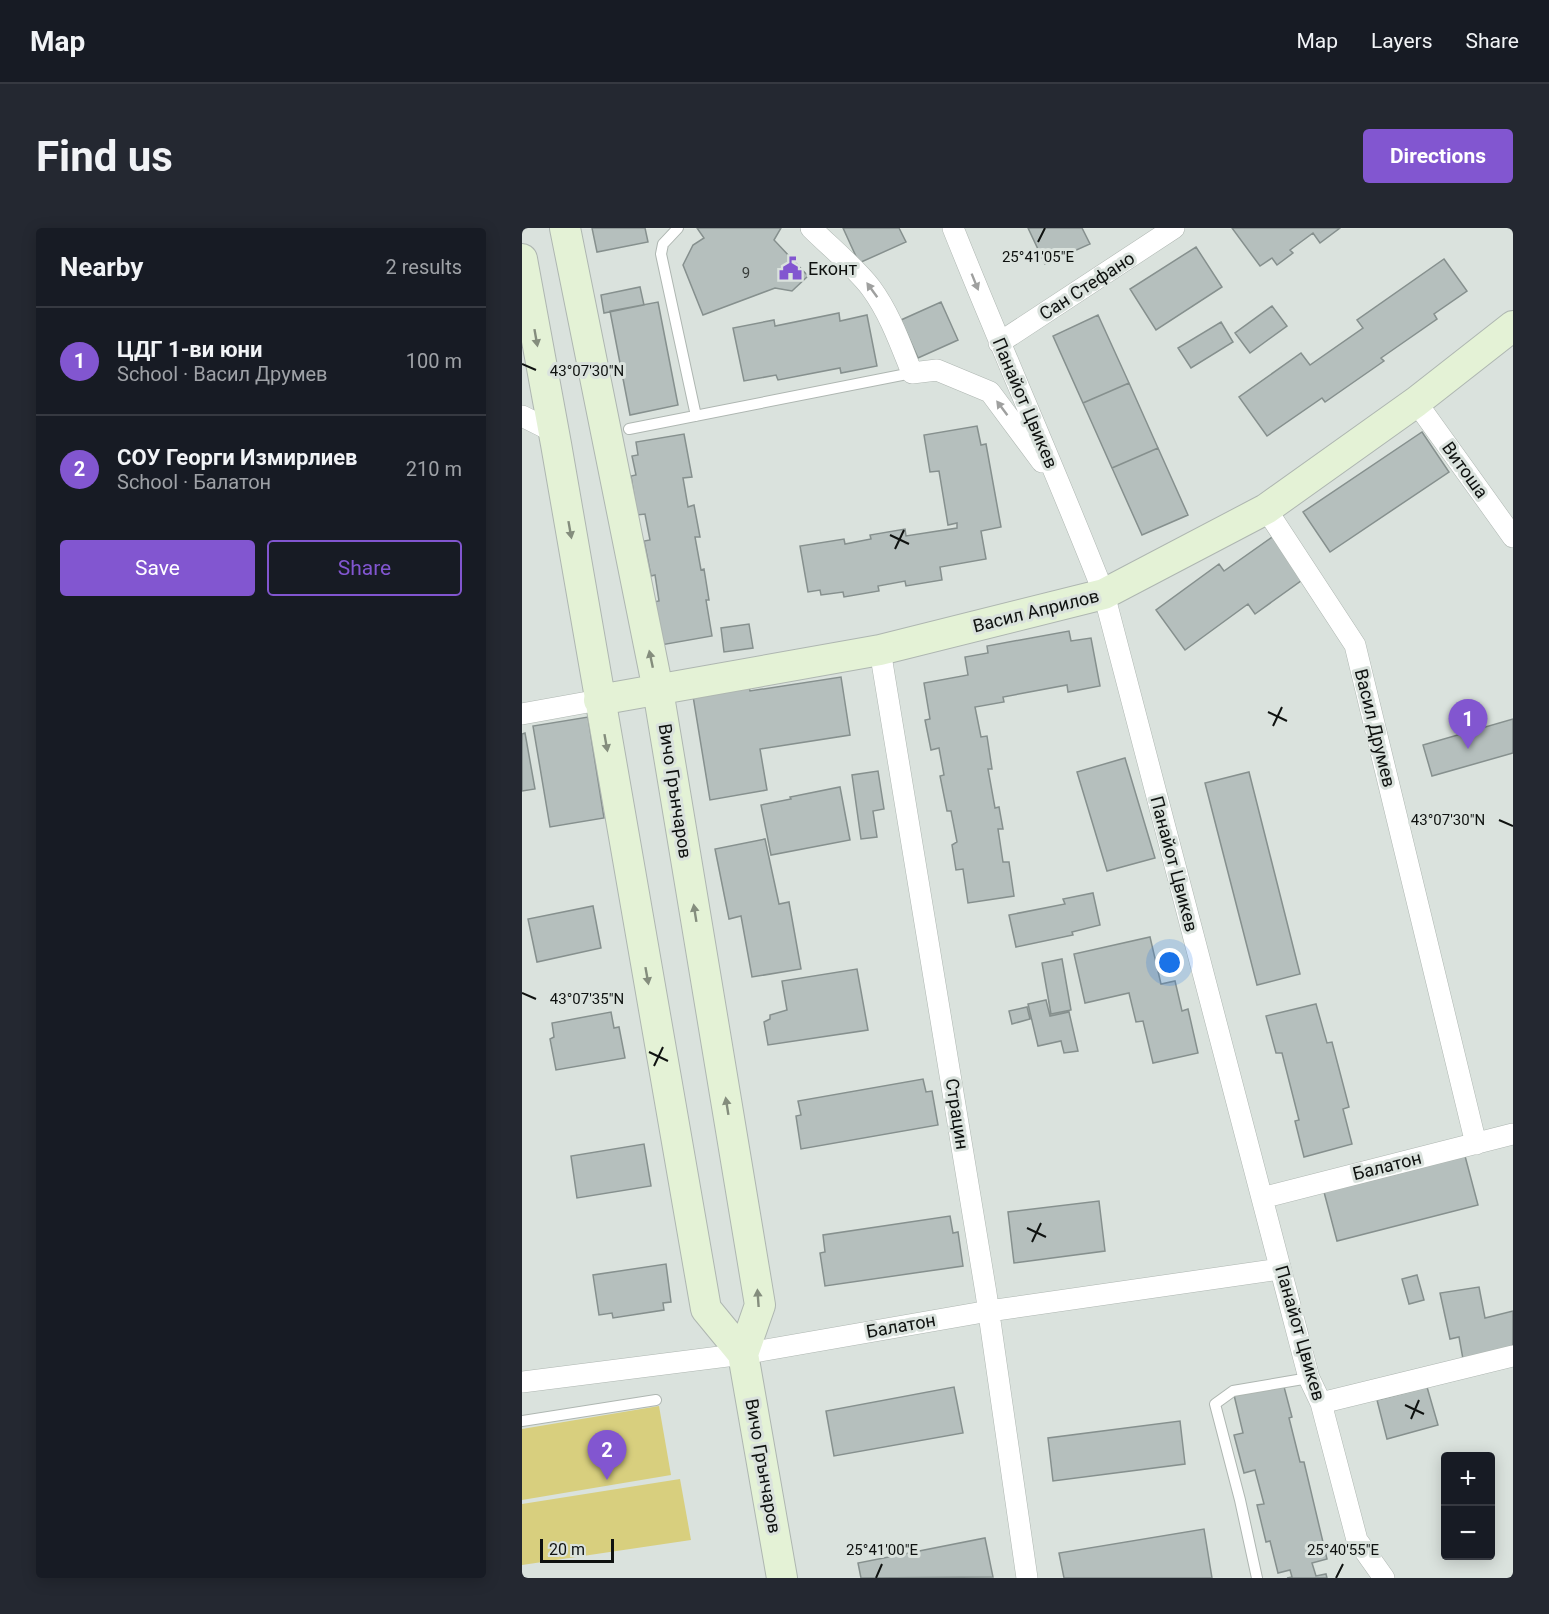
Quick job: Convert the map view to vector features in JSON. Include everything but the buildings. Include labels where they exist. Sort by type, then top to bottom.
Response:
[{"type":"street","name":"Вичо Грънчаров","points":[[565,228],[658,690],[760,1305],[743,1354],[782,1578]]},
{"type":"street","points":[[811,228],[870,286],[896,332],[912,373],[938,370],[990,392],[1062,489]]},
{"type":"street","name":"Панайот Цвикев","points":[[953,228],[1104,594],[1309,1378],[1321,1403],[1357,1540],[1384,1578]]},
{"type":"street","name":"Сан Стефано","points":[[999,343],[1174,228]]},
{"type":"street","name":"Вичо Грънчаров","points":[[522,259],[706,1309],[743,1354]]},
{"type":"street","name":"Васил Априлов","points":[[522,714],[880,651],[1104,594],[1266,508],[1416,402],[1513,326]]},
{"type":"street","name":"Витоша","points":[[1416,402],[1513,537]]},
{"type":"street","points":[[522,416],[554,432]]},
{"type":"street","name":"Васил Друмев","points":[[1266,508],[1355,645],[1476,1144]]},
{"type":"street","name":"Страцин","points":[[880,651],[989,1311],[1027,1578]]},
{"type":"street","name":"Балатон","points":[[1262,1198],[1513,1134]]},
{"type":"street","name":"Балатон","points":[[522,1382],[743,1354],[989,1311],[1281,1269]]},
{"type":"street","points":[[1321,1403],[1513,1356]]},
{"type":"street","points":[[1357,1540],[1368,1578]]},
{"type":"lane","points":[[678,228],[663,244],[661,254],[696,416]]},
{"type":"lane","points":[[629,429],[912,373]]},
{"type":"lane","points":[[1257,1578],[1215,1404],[1233,1391],[1309,1378]]},
{"type":"lane","points":[[522,1421],[656,1400]]},
{"type":"shaded area","points":[[659,1406],[671,1475],[522,1500],[522,1429]]},
{"type":"shaded area","points":[[680,1479],[691,1540],[522,1565],[522,1504]]},
{"type":"place","name":"Еконт","points":[[790,269]]},
{"type":"place","name":"ЦДГ 1-ви юни","points":[[1468,749]]},
{"type":"place","name":"СОУ Георги Измирлиев","points":[[607,1480]]}]
